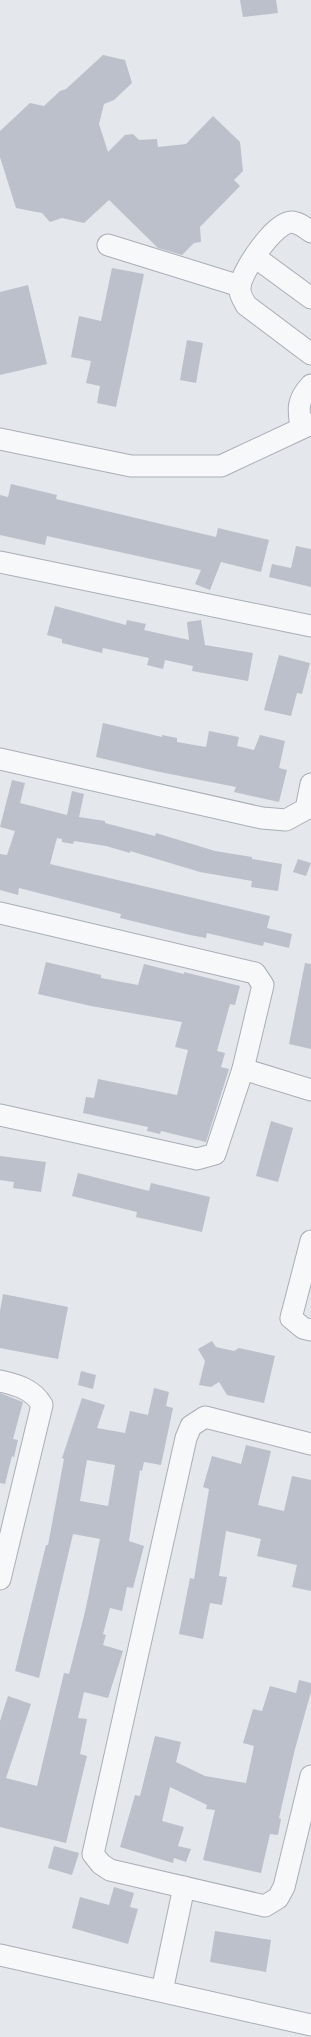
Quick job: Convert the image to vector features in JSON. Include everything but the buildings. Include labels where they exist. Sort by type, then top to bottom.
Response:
[{"type":"street","points":[[311,232],[303,225],[291,222],[278,227],[255,257],[240,286],[240,295],[246,305],[311,354]]},
{"type":"street","points":[[108,245],[240,286]]},
{"type":"street","points":[[255,257],[311,298]]},
{"type":"street","points":[[0,439],[131,466],[221,466],[306,425],[298,411],[300,400],[311,385]]},
{"type":"street","points":[[0,562],[311,626]]},
{"type":"street","points":[[0,759],[262,818],[286,820],[306,809],[311,784]]},
{"type":"street","points":[[0,913],[255,973],[263,985],[243,1069],[215,1154],[197,1159],[0,1115]]},
{"type":"street","points":[[243,1069],[311,1090]]},
{"type":"street","points":[[311,1241],[291,1318],[303,1328],[311,1330]]},
{"type":"street","points":[[0,1380],[22,1386],[32,1393],[42,1405],[0,1578]]},
{"type":"street","points":[[311,1444],[205,1416],[191,1426],[186,1438],[93,1854],[101,1864],[110,1870],[265,1906],[278,1898],[284,1887],[311,1776]]},
{"type":"street","points":[[162,1991],[184,1887]]},
{"type":"street","points":[[0,1955],[311,2025]]}]
